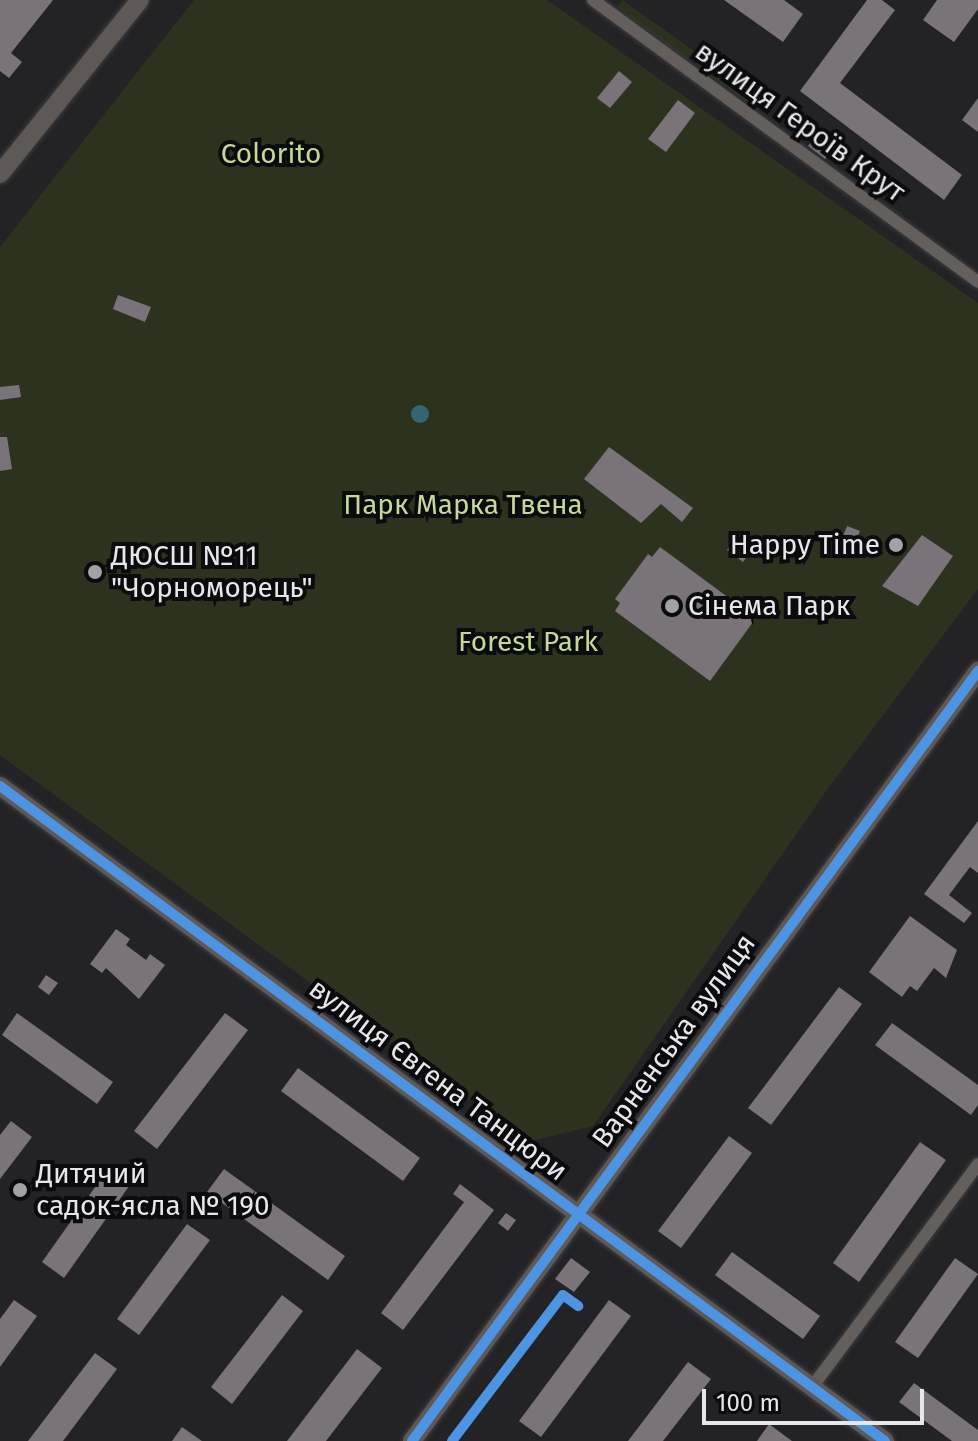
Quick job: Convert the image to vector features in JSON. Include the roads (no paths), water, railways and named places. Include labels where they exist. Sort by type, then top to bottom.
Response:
[{"type":"street","points":[[0,174],[140,0]]},
{"type":"street","name":"вулиця Героїв Крут","points":[[593,0],[978,282]]},
{"type":"street","name":"Варненська вулиця","points":[[412,1441],[978,671]]},
{"type":"street","name":"вулиця Євгена Танцюри","points":[[0,786],[575,1216],[885,1441]]},
{"type":"street","points":[[812,1387],[978,1164]]},
{"type":"water","points":[[420,405],[429,414],[420,423],[411,414]]},
{"type":"place","name":"Happy Time","points":[[896,545]]},
{"type":"place","name":"ДЮСШ №11 \"Чорноморець\"","points":[[95,572]]},
{"type":"place","name":"Сінема Парк","points":[[672,606]]},
{"type":"place","name":"Дитячий садок-ясла № 190","points":[[20,1190]]},
{"type":"park label","name":"Colorito","points":[[271,154]]},
{"type":"park label","name":"Парк Марка Твена","points":[[463,505]]},
{"type":"park label","name":"Forest Park","points":[[528,642]]}]
